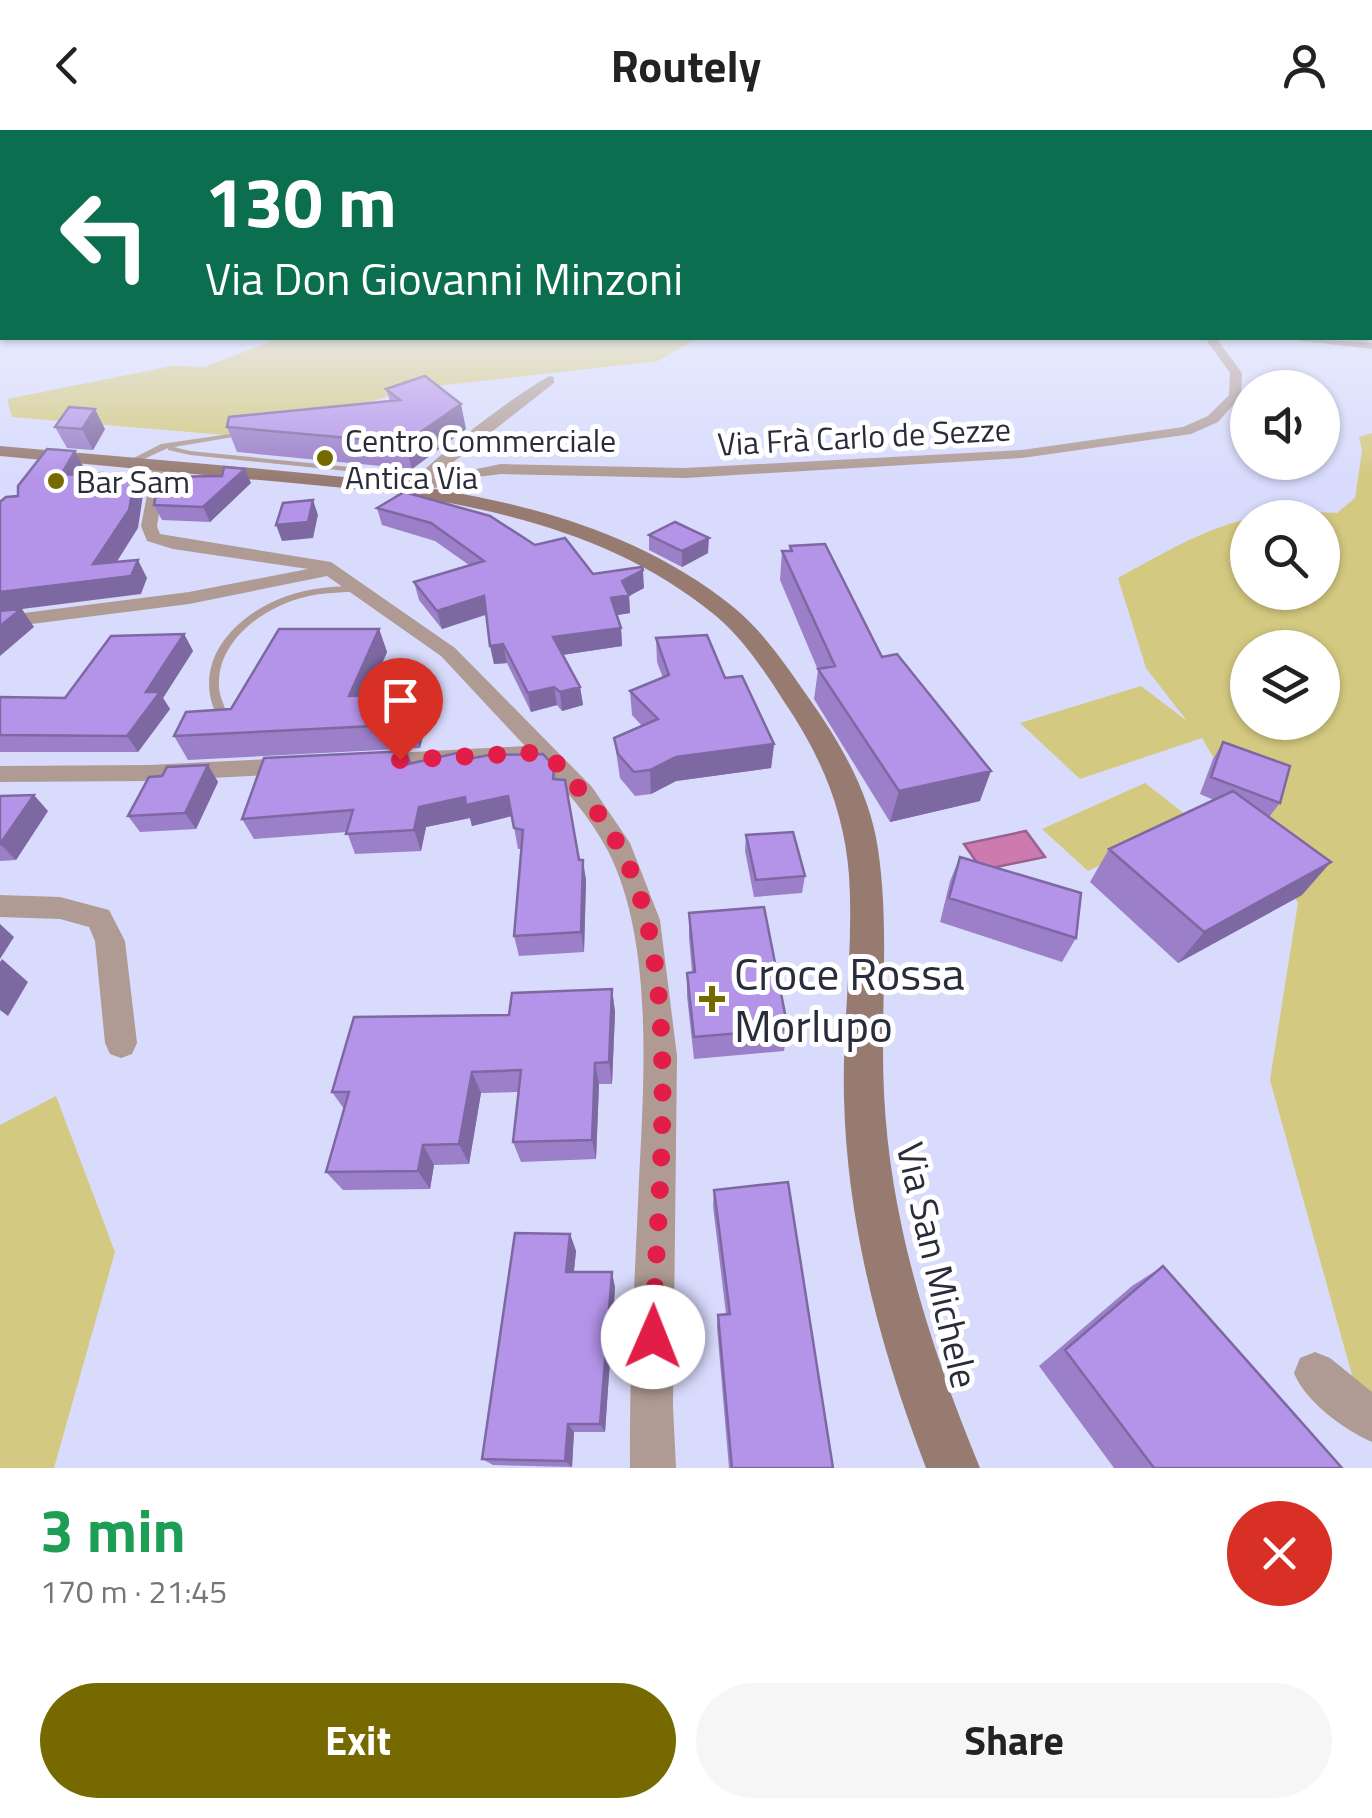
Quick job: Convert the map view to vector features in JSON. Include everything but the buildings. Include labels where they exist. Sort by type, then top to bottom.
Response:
[{"type":"main road","name":"Via San Michele","points":[[0,450],[46,461],[151,457],[410,488],[500,510],[592,540],[689,586],[722,609],[759,647],[828,750],[854,809],[864,864],[862,1072],[876,1203],[904,1332],[953,1468]]},
{"type":"street","name":"Via Frà Carlo de Sezze","points":[[410,488],[501,469],[710,472],[993,457],[1154,438],[1202,425],[1235,396],[1236,373],[1222,354]]},
{"type":"street","points":[[410,488],[550,380]]},
{"type":"street","points":[[151,457],[149,526],[153,537],[173,544],[331,570],[448,652],[583,793],[621,850],[636,884],[651,944],[660,1056],[651,1408],[653,1468]]},
{"type":"street","points":[[0,622],[189,598],[331,570]]},
{"type":"street","points":[[354,763],[546,752]]},
{"type":"street","points":[[0,774],[149,773],[316,765]]},
{"type":"street","points":[[0,906],[60,908],[100,918],[110,941],[121,1042]]},
{"type":"street","points":[[1315,1373],[1372,1420]]},
{"type":"lane","points":[[151,457],[262,431]]},
{"type":"lane","points":[[220,711],[211,690],[214,666],[246,623],[294,596],[357,588]]},
{"type":"shaded area","points":[[237,354],[669,354],[658,361],[411,389],[350,408],[225,435],[12,417],[7,399],[172,366],[204,367]]},
{"type":"shaded area","points":[[1372,433],[1372,1416],[1365,1422],[1270,1080],[1298,903],[1202,738],[1080,779],[1020,723],[1141,686],[1187,721],[1146,668],[1118,578],[1222,526],[1230,524],[1230,610],[1340,610],[1340,510],[1355,498],[1362,451],[1359,437]]},
{"type":"shaded area","points":[[1145,783],[1194,821],[1088,871],[1042,829]]},
{"type":"shaded area","points":[[1026,831],[1045,857],[982,870],[964,844]]},
{"type":"shaded area","points":[[56,1096],[115,1252],[54,1468],[0,1468],[0,1125]]},
{"type":"place","name":"Centro Commerciale Antica Via","points":[[325,458]]},
{"type":"place","name":"Bar Sam","points":[[56,481]]},
{"type":"place","name":"Croce Rossa Morlupo","points":[[712,999]]},
{"type":"route","points":[[400,760],[546,752],[598,813],[630,868],[651,944],[660,1056],[653,1337]]}]
